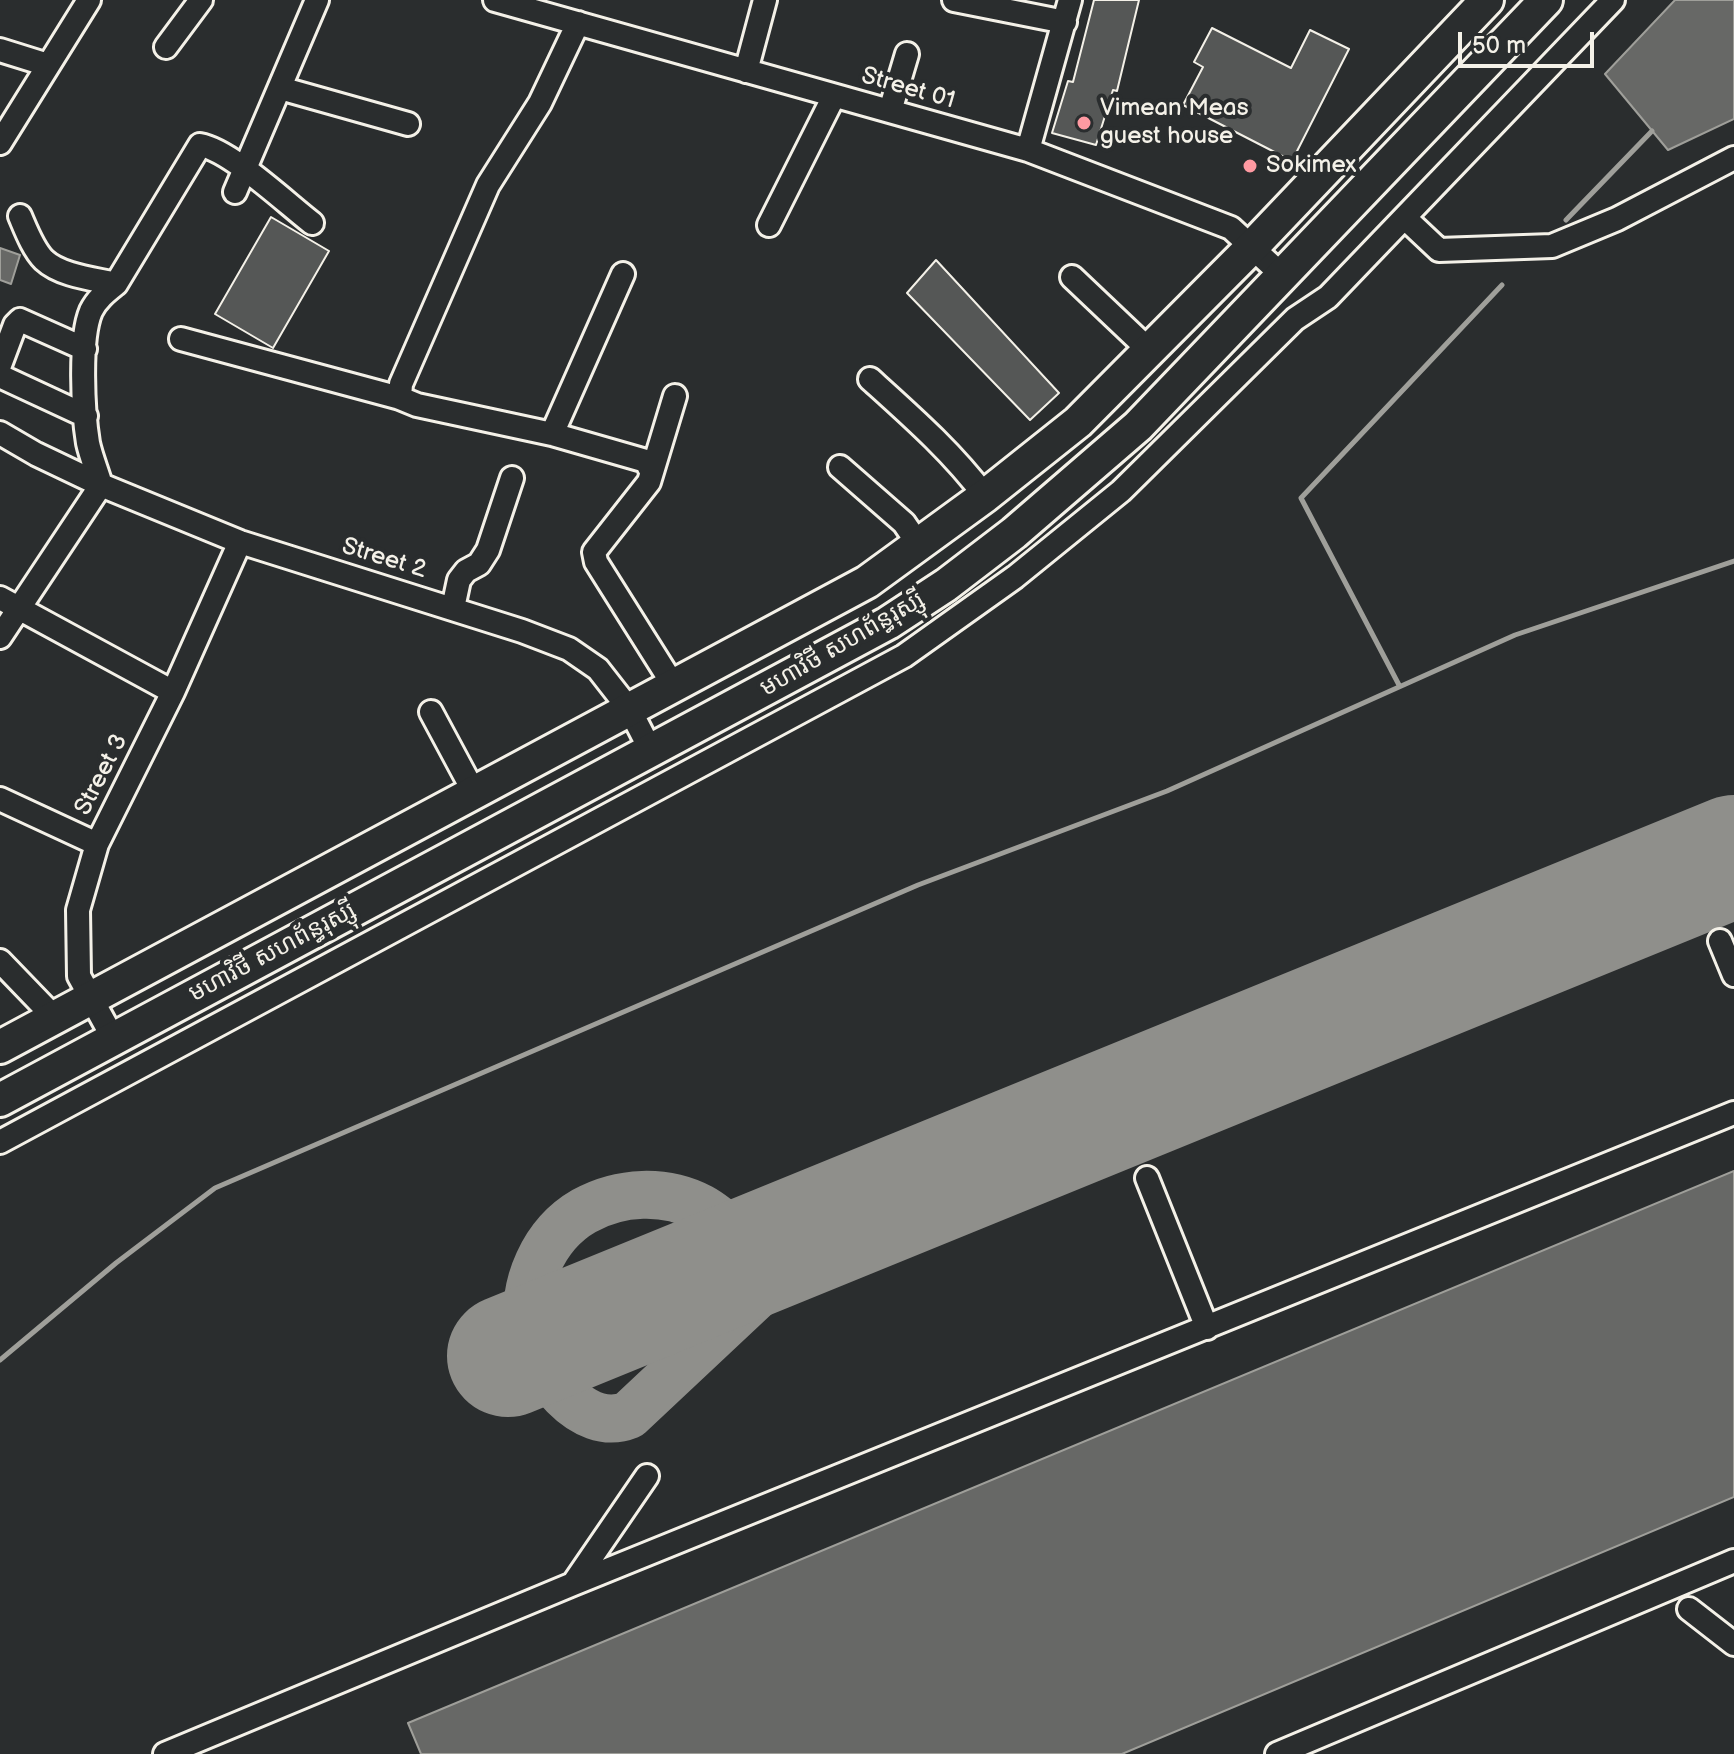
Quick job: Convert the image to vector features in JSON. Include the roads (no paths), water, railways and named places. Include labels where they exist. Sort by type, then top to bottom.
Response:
[{"type":"highway","name":"មហាវិថី សហព័ន្ធរុស្ស៊ី","points":[[0,1047],[867,582],[985,496],[1078,422],[1252,247],[1487,0]]},
{"type":"highway","name":"មហាវិថី សហព័ន្ធរុស្ស៊ី","points":[[0,1100],[888,623],[946,585],[1102,460],[1181,384],[1546,0]]},
{"type":"street","points":[[0,143],[89,0]]},
{"type":"street","points":[[166,47],[201,0]]},
{"type":"street","points":[[235,192],[317,0]]},
{"type":"street","name":"Street 01","points":[[495,0],[524,4],[578,23],[1028,150],[1231,228],[1283,276]]},
{"type":"street","points":[[746,71],[765,0]]},
{"type":"street","points":[[954,0],[1068,11],[1028,150]]},
{"type":"street","points":[[0,1142],[904,656],[1015,577],[1121,491],[1295,319],[1328,297],[1613,0]]},
{"type":"street","points":[[400,398],[401,384],[488,185],[540,103],[578,23]]},
{"type":"street","points":[[0,50],[48,65]]},
{"type":"street","points":[[890,111],[907,54]]},
{"type":"street","points":[[280,88],[408,124]]},
{"type":"street","points":[[769,225],[834,96]]},
{"type":"street","points":[[0,637],[9,604],[101,485],[89,444],[86,416],[85,349],[91,311],[101,296],[116,284],[200,145],[210,147],[245,170],[312,223]]},
{"type":"street","points":[[1405,218],[1439,250],[1552,246],[1617,219],[1734,158]]},
{"type":"street","points":[[20,216],[45,261],[64,270],[116,284]]},
{"type":"street","points":[[552,434],[623,274]]},
{"type":"street","points":[[1072,277],[1150,351]]},
{"type":"street","points":[[0,365],[15,325],[20,320],[85,349]]},
{"type":"street","points":[[181,339],[417,405],[552,434],[646,461],[651,471]]},
{"type":"street","points":[[0,376],[86,416]]},
{"type":"street","points":[[870,379],[939,442],[985,496]]},
{"type":"street","points":[[674,686],[596,562],[594,552],[649,482],[675,396]]},
{"type":"street","name":"Street 2","points":[[0,433],[101,485],[240,542],[453,608],[569,649],[598,669],[630,710],[651,751]]},
{"type":"street","points":[[840,467],[904,523],[919,545]]},
{"type":"street","points":[[453,608],[459,580],[466,571],[479,564],[488,550],[512,478]]},
{"type":"street","name":"Street 3","points":[[113,1038],[79,976],[78,910],[97,844],[173,692],[240,542]]},
{"type":"street","points":[[9,604],[173,692]]},
{"type":"street","points":[[431,712],[475,794]]},
{"type":"street","points":[[0,799],[97,844]]},
{"type":"street","points":[[1720,941],[1734,975]]},
{"type":"street","points":[[0,961],[54,1017]]},
{"type":"street","points":[[165,1754],[573,1584],[1734,1113]]},
{"type":"street","points":[[1147,1178],[1207,1328]]},
{"type":"street","points":[[573,1584],[647,1476]]},
{"type":"street","points":[[1277,1754],[1734,1561]]},
{"type":"street","points":[[1689,1609],[1734,1644]]},
{"type":"waterway","points":[[1566,220],[1652,131]]},
{"type":"waterway","points":[[1399,685],[1301,498],[1502,285]]},
{"type":"waterway","points":[[0,1360],[116,1263],[215,1188],[918,885],[1167,791],[1515,635],[1734,561]]},
{"type":"place","name":"Vimean Meas guest house","points":[[1084,123]]},
{"type":"place","name":"Sokimex","points":[[1250,166]]}]
